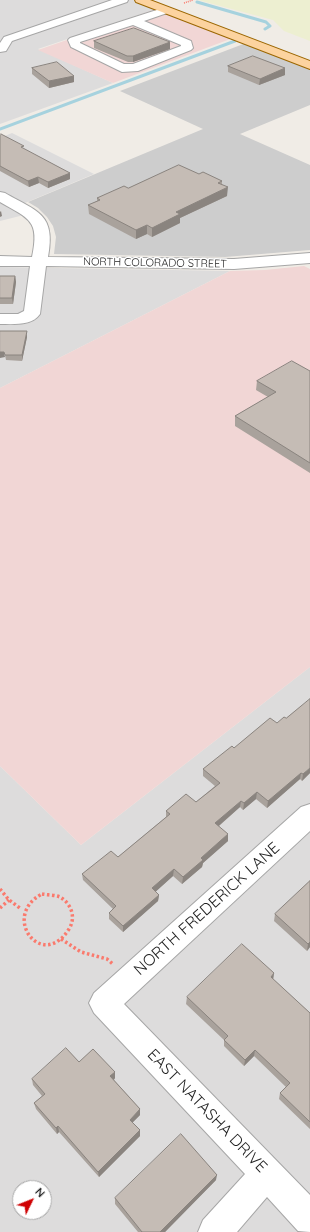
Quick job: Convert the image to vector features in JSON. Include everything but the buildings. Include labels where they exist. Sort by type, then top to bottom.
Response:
[{"type":"main road","points":[[140,0],[165,5],[310,55]]},
{"type":"main road","points":[[165,5],[310,65]]},
{"type":"street","points":[[2,49],[8,39],[123,0]]},
{"type":"street","points":[[134,21],[187,43],[187,48],[134,68],[122,68],[75,45],[74,40],[134,21],[165,5]]},
{"type":"street","points":[[0,196],[24,209],[38,221],[42,228],[43,241],[32,314],[20,319],[0,319]]},
{"type":"street","name":"NORTH COLORADO STREET","points":[[0,261],[234,264],[310,258]]},
{"type":"street","name":"NORTH FREDERICK LANE","points":[[104,1003],[310,815]]},
{"type":"street","name":"EAST NATASHA DRIVE","points":[[104,1003],[310,1219]]},
{"type":"street","points":[[215,1232],[266,1174]]},
{"type":"path","points":[[0,889],[20,911],[26,902],[42,894],[51,894],[60,897],[67,902],[72,909],[72,925],[68,933],[62,939],[53,943],[44,944],[35,943],[24,936]]},
{"type":"path","points":[[0,908],[10,900]]},
{"type":"path","points":[[62,939],[80,952],[107,959],[111,962]]},
{"type":"shaded area","points":[[0,0],[134,0],[156,9],[38,49],[113,83],[0,124]]},
{"type":"shaded area","points":[[156,9],[233,38],[113,83],[38,50]]},
{"type":"shaded area","points":[[246,43],[310,68],[310,105],[240,134],[310,165],[310,250],[225,257],[54,254],[56,237],[53,226],[38,208],[28,202],[203,129],[120,91]]},
{"type":"shaded area","points":[[12,133],[94,174],[13,208],[24,215],[0,221],[0,138]]},
{"type":"shaded area","points":[[304,266],[310,269],[310,667],[81,845],[0,766],[0,388],[230,271],[265,270]]},
{"type":"shaded area","points":[[0,267],[230,271],[0,388]]},
{"type":"shaded area","points":[[310,667],[310,1232],[0,1232],[0,766],[81,845]]},
{"type":"green space","points":[[198,0],[310,0],[310,41],[284,31],[273,20]]},
{"type":"waterway","points":[[197,2],[266,22],[270,26],[265,29]]},
{"type":"waterway","points":[[0,129],[235,41]]}]
